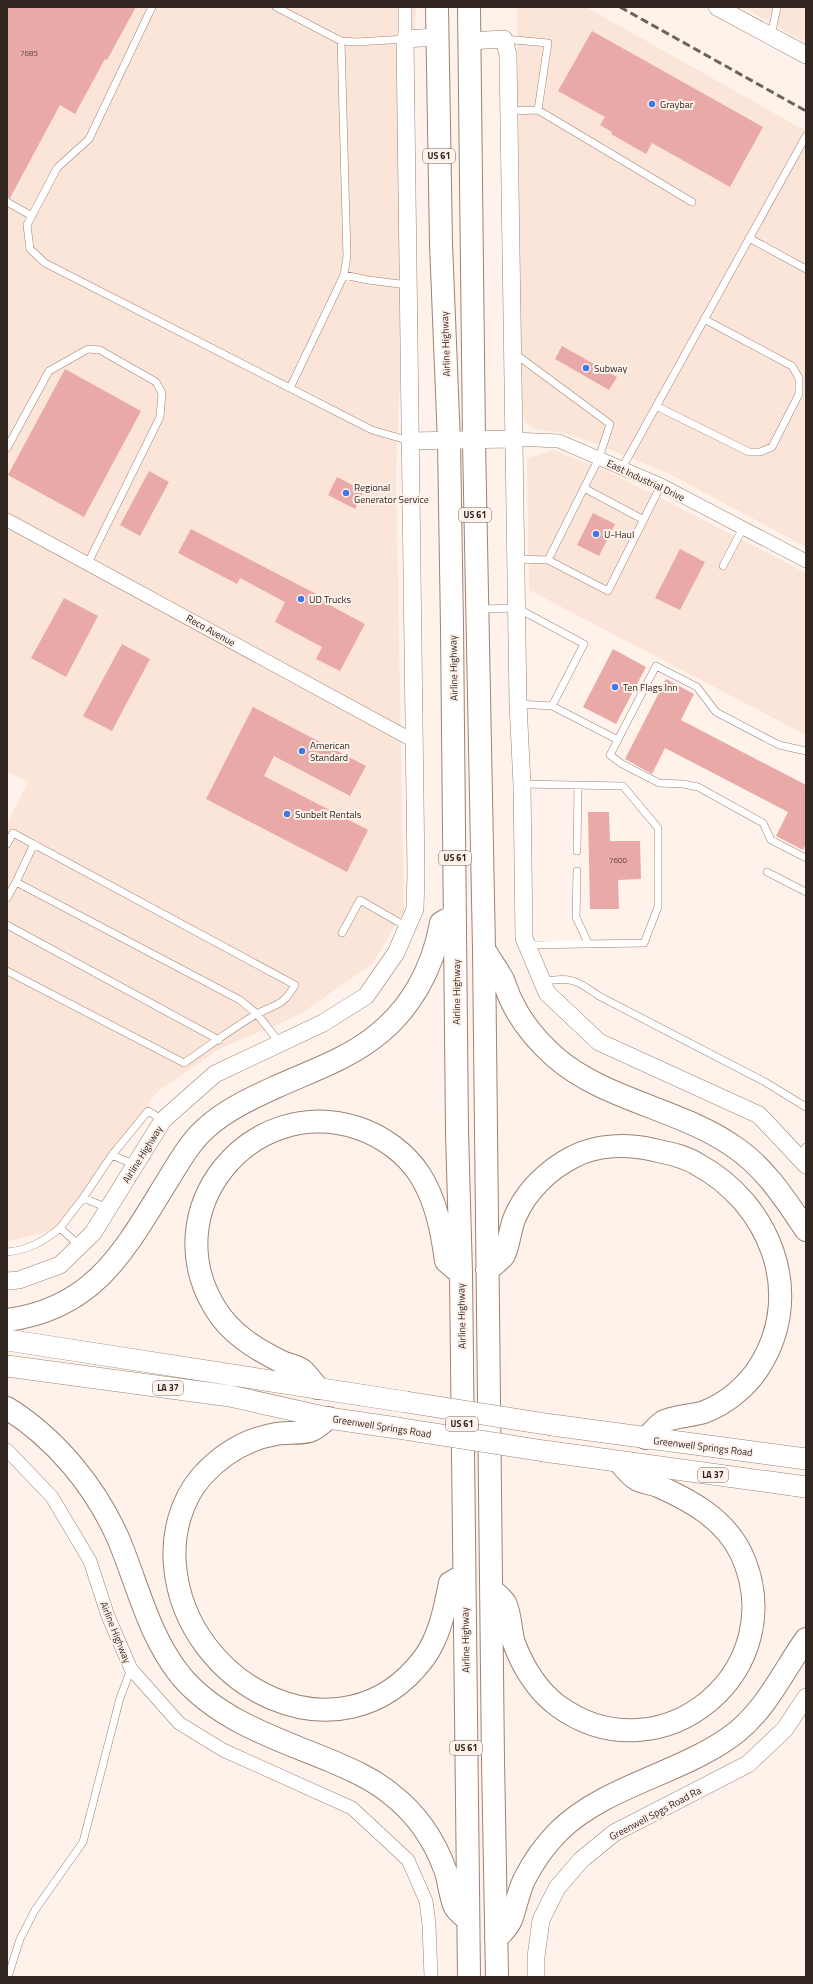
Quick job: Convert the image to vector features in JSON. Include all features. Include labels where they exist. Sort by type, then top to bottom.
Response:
[{"type":"highway","name":"Airline Highway","points":[[437,7],[442,260],[477,608],[484,950],[492,1590],[492,1753],[497,1977]]},
{"type":"highway","name":"Airline Highway","points":[[469,7],[470,41],[461,441],[455,915],[469,1977]]},
{"type":"highway","points":[[7,1320],[53,1308],[79,1294],[103,1274],[114,1263],[130,1241],[186,1150],[215,1120],[248,1099],[351,1052],[372,1040],[401,1012],[423,980],[432,960],[441,923],[455,915]]},
{"type":"highway","points":[[484,950],[503,980],[511,1000],[531,1033],[556,1058],[583,1077],[706,1131],[733,1146],[748,1157],[772,1182],[806,1230]]},
{"type":"highway","points":[[318,1388],[302,1370],[257,1349],[235,1332],[223,1320],[215,1308],[201,1280],[196,1244],[197,1229],[205,1198],[222,1169],[245,1146],[277,1129],[297,1124],[317,1122],[351,1126],[380,1138],[406,1158],[419,1174],[434,1206],[441,1229],[446,1261],[460,1273]]},
{"type":"highway","points":[[487,1270],[504,1255],[515,1216],[531,1191],[542,1178],[574,1156],[588,1151],[620,1146],[643,1147],[679,1156],[697,1163],[739,1195],[753,1213],[774,1254],[779,1272],[781,1300],[779,1322],[776,1334],[761,1366],[750,1380],[725,1401],[704,1412],[663,1422],[646,1438]]},
{"type":"highway","points":[[7,1408],[32,1425],[49,1441],[69,1461],[94,1495],[118,1538],[155,1636],[172,1664],[182,1677],[204,1697],[225,1713],[250,1727],[358,1773],[380,1785],[400,1801],[418,1820],[432,1840],[447,1874],[454,1907],[468,1921]]},
{"type":"highway","points":[[328,1418],[311,1431],[264,1437],[238,1447],[211,1467],[201,1478],[186,1503],[180,1516],[175,1537],[176,1577],[180,1594],[192,1627],[212,1655],[221,1665],[247,1686],[272,1699],[302,1707],[331,1709],[362,1703],[377,1698],[402,1682],[425,1657],[440,1626],[450,1583],[464,1575]]},
{"type":"highway","points":[[492,1590],[505,1603],[514,1642],[528,1672],[547,1696],[572,1714],[605,1727],[640,1729],[678,1720],[710,1701],[734,1672],[748,1642],[754,1608],[752,1590],[746,1566],[732,1538],[709,1514],[684,1498],[653,1484],[636,1479],[620,1462]]},
{"type":"highway","points":[[496,1939],[510,1921],[519,1893],[530,1869],[540,1854],[560,1830],[597,1804],[708,1751],[738,1730],[762,1707],[806,1639]]},
{"type":"main road","name":"Greenwell Springs Road","points":[[7,1340],[552,1425],[806,1459]]},
{"type":"main road","name":"Greenwell Springs Road","points":[[7,1366],[230,1396],[328,1418],[620,1462],[806,1487]]},
{"type":"street","points":[[404,7],[405,39],[437,37]]},
{"type":"street","points":[[717,7],[806,55]]},
{"type":"street","name":"Airline Highway","points":[[7,1281],[19,1280],[60,1265],[80,1246],[92,1234],[163,1120],[215,1074],[323,1023],[366,996],[396,953],[415,909],[416,874],[405,39]]},
{"type":"street","points":[[470,41],[504,39],[508,55],[518,704],[522,784],[524,938],[547,993],[599,1042],[759,1115],[804,1156]]},
{"type":"street","name":"East Industrial Drive","points":[[410,441],[514,439],[559,441],[662,485],[806,561]]},
{"type":"street","name":"Reco Avenue","points":[[7,520],[414,741]]},
{"type":"street","name":"Airline Highway","points":[[7,1450],[52,1497],[90,1561],[108,1616],[131,1669],[179,1722],[223,1750],[352,1808],[408,1860],[426,1901],[429,1924],[431,1977]]},
{"type":"street","name":"Greenwell Spgs Road Ra","points":[[536,1977],[536,1957],[541,1920],[557,1888],[581,1860],[614,1832],[748,1764],[785,1729],[806,1697]]},
{"type":"lane","points":[[152,7],[89,139],[57,168],[27,225],[30,249],[45,263],[372,430],[410,441]]},
{"type":"lane","points":[[276,7],[341,41],[356,42],[405,39]]},
{"type":"lane","points":[[771,36],[777,7]]},
{"type":"lane","points":[[504,39],[548,43],[538,110]]},
{"type":"lane","points":[[290,388],[344,275],[347,256],[341,41]]},
{"type":"lane","points":[[508,111],[538,110],[692,202]]},
{"type":"lane","points":[[622,468],[806,136]]},
{"type":"lane","points":[[7,202],[32,216]]},
{"type":"lane","points":[[749,238],[806,269]]},
{"type":"lane","points":[[344,275],[368,280],[408,285]]},
{"type":"lane","points":[[656,406],[749,452],[760,452],[772,447],[799,394],[799,378],[792,366],[704,319]]},
{"type":"lane","points":[[7,448],[49,371],[88,349],[100,350],[156,382],[162,393],[160,417],[88,563]]},
{"type":"lane","points":[[513,352],[610,424],[599,458],[548,560]]},
{"type":"lane","points":[[516,559],[548,560],[608,590],[662,485]]},
{"type":"lane","points":[[584,488],[644,520]]},
{"type":"lane","points":[[723,566],[744,528]]},
{"type":"lane","points":[[477,608],[517,608],[584,644],[552,706]]},
{"type":"lane","points":[[806,751],[779,745],[716,712],[697,687],[656,666],[610,755],[622,764],[659,783],[684,784],[698,788],[763,823],[771,840],[806,858]]},
{"type":"lane","points":[[518,704],[552,706],[618,740]]},
{"type":"lane","points":[[522,784],[623,786],[658,828],[658,907],[644,943],[527,945]]},
{"type":"lane","points":[[577,851],[578,786]]},
{"type":"lane","points":[[7,844],[13,833],[295,985],[289,995],[278,1006],[257,1014],[184,1063],[7,972]]},
{"type":"lane","points":[[7,898],[34,844]]},
{"type":"lane","points":[[577,871],[576,917],[588,943]]},
{"type":"lane","points":[[767,872],[806,892]]},
{"type":"lane","points":[[16,882],[240,1000],[257,1014],[280,1043]]},
{"type":"lane","points":[[342,933],[360,900],[407,927]]},
{"type":"lane","points":[[7,925],[219,1040]]},
{"type":"lane","points":[[542,982],[560,978],[579,981],[599,996],[765,1082],[806,1106]]},
{"type":"lane","points":[[7,1252],[22,1250],[46,1240],[60,1228],[83,1198],[112,1155],[148,1111],[163,1120]]},
{"type":"lane","points":[[112,1155],[135,1165]]},
{"type":"lane","points":[[83,1198],[108,1208]]},
{"type":"lane","points":[[60,1228],[80,1246]]},
{"type":"lane","points":[[8,1977],[20,1938],[35,1910],[83,1842],[120,1698],[131,1669]]},
{"type":"shaded area","points":[[7,7],[416,7],[396,473],[404,911],[372,964],[299,1015],[219,1049],[157,1092],[60,1228],[7,1242],[7,824],[28,782],[7,771]]},
{"type":"shaded area","points":[[517,7],[586,7],[806,131],[806,547],[668,473],[589,441],[567,434],[534,429],[525,422],[522,408]]},
{"type":"shaded area","points":[[743,7],[806,7],[806,43]]},
{"type":"shaded area","points":[[553,450],[608,471],[806,573],[806,735],[529,590],[527,458]]},
{"type":"building","points":[[7,7],[136,7],[75,114],[60,105],[10,198],[7,197]]},
{"type":"building","name":"Graybar","points":[[592,31],[763,127],[730,187],[652,143],[646,154],[611,134],[612,132],[600,125],[605,117],[558,91]]},
{"type":"building","name":"Subway","points":[[562,346],[617,377],[609,390],[555,359]]},
{"type":"building","points":[[65,369],[141,411],[84,517],[8,475]]},
{"type":"building","points":[[149,471],[169,482],[140,536],[120,525]]},
{"type":"building","name":"Regional Generator Service","points":[[337,477],[364,491],[355,509],[328,495]]},
{"type":"building","name":"U-Haul","points":[[593,513],[615,524],[599,556],[577,545]]},
{"type":"building","name":"UD Trucks","points":[[191,529],[324,598],[322,601],[365,624],[340,671],[316,659],[322,647],[275,622],[285,602],[240,578],[237,584],[178,553]]},
{"type":"building","points":[[680,549],[705,562],[680,610],[655,598]]},
{"type":"building","points":[[64,598],[98,616],[66,677],[31,658]]},
{"type":"building","points":[[122,644],[150,659],[112,731],[83,716]]},
{"type":"building","name":"Ten Flags Inn","points":[[613,649],[646,667],[616,724],[583,707]]},
{"type":"building","points":[[666,679],[694,694],[681,720],[806,785],[806,844],[803,850],[776,836],[788,812],[665,748],[652,774],[625,759]]},
{"type":"building","name":"Sunbelt Rentals","points":[[253,707],[366,766],[350,796],[274,756],[264,776],[368,830],[347,872],[206,799]]},
{"type":"building","points":[[588,812],[609,812],[610,841],[640,841],[641,879],[618,880],[619,909],[590,909]]},
{"type":"railway","points":[[620,7],[806,111]]},
{"type":"place","name":"Graybar","points":[[652,104]]},
{"type":"place","name":"Subway","points":[[586,368]]},
{"type":"place","name":"Regional Generator Service","points":[[346,493]]},
{"type":"place","name":"U-Haul","points":[[596,534]]},
{"type":"place","name":"UD Trucks","points":[[301,599]]},
{"type":"place","name":"Ten Flags Inn","points":[[615,687]]},
{"type":"place","name":"American Standard","points":[[302,751]]},
{"type":"place","name":"Sunbelt Rentals","points":[[287,814]]}]
